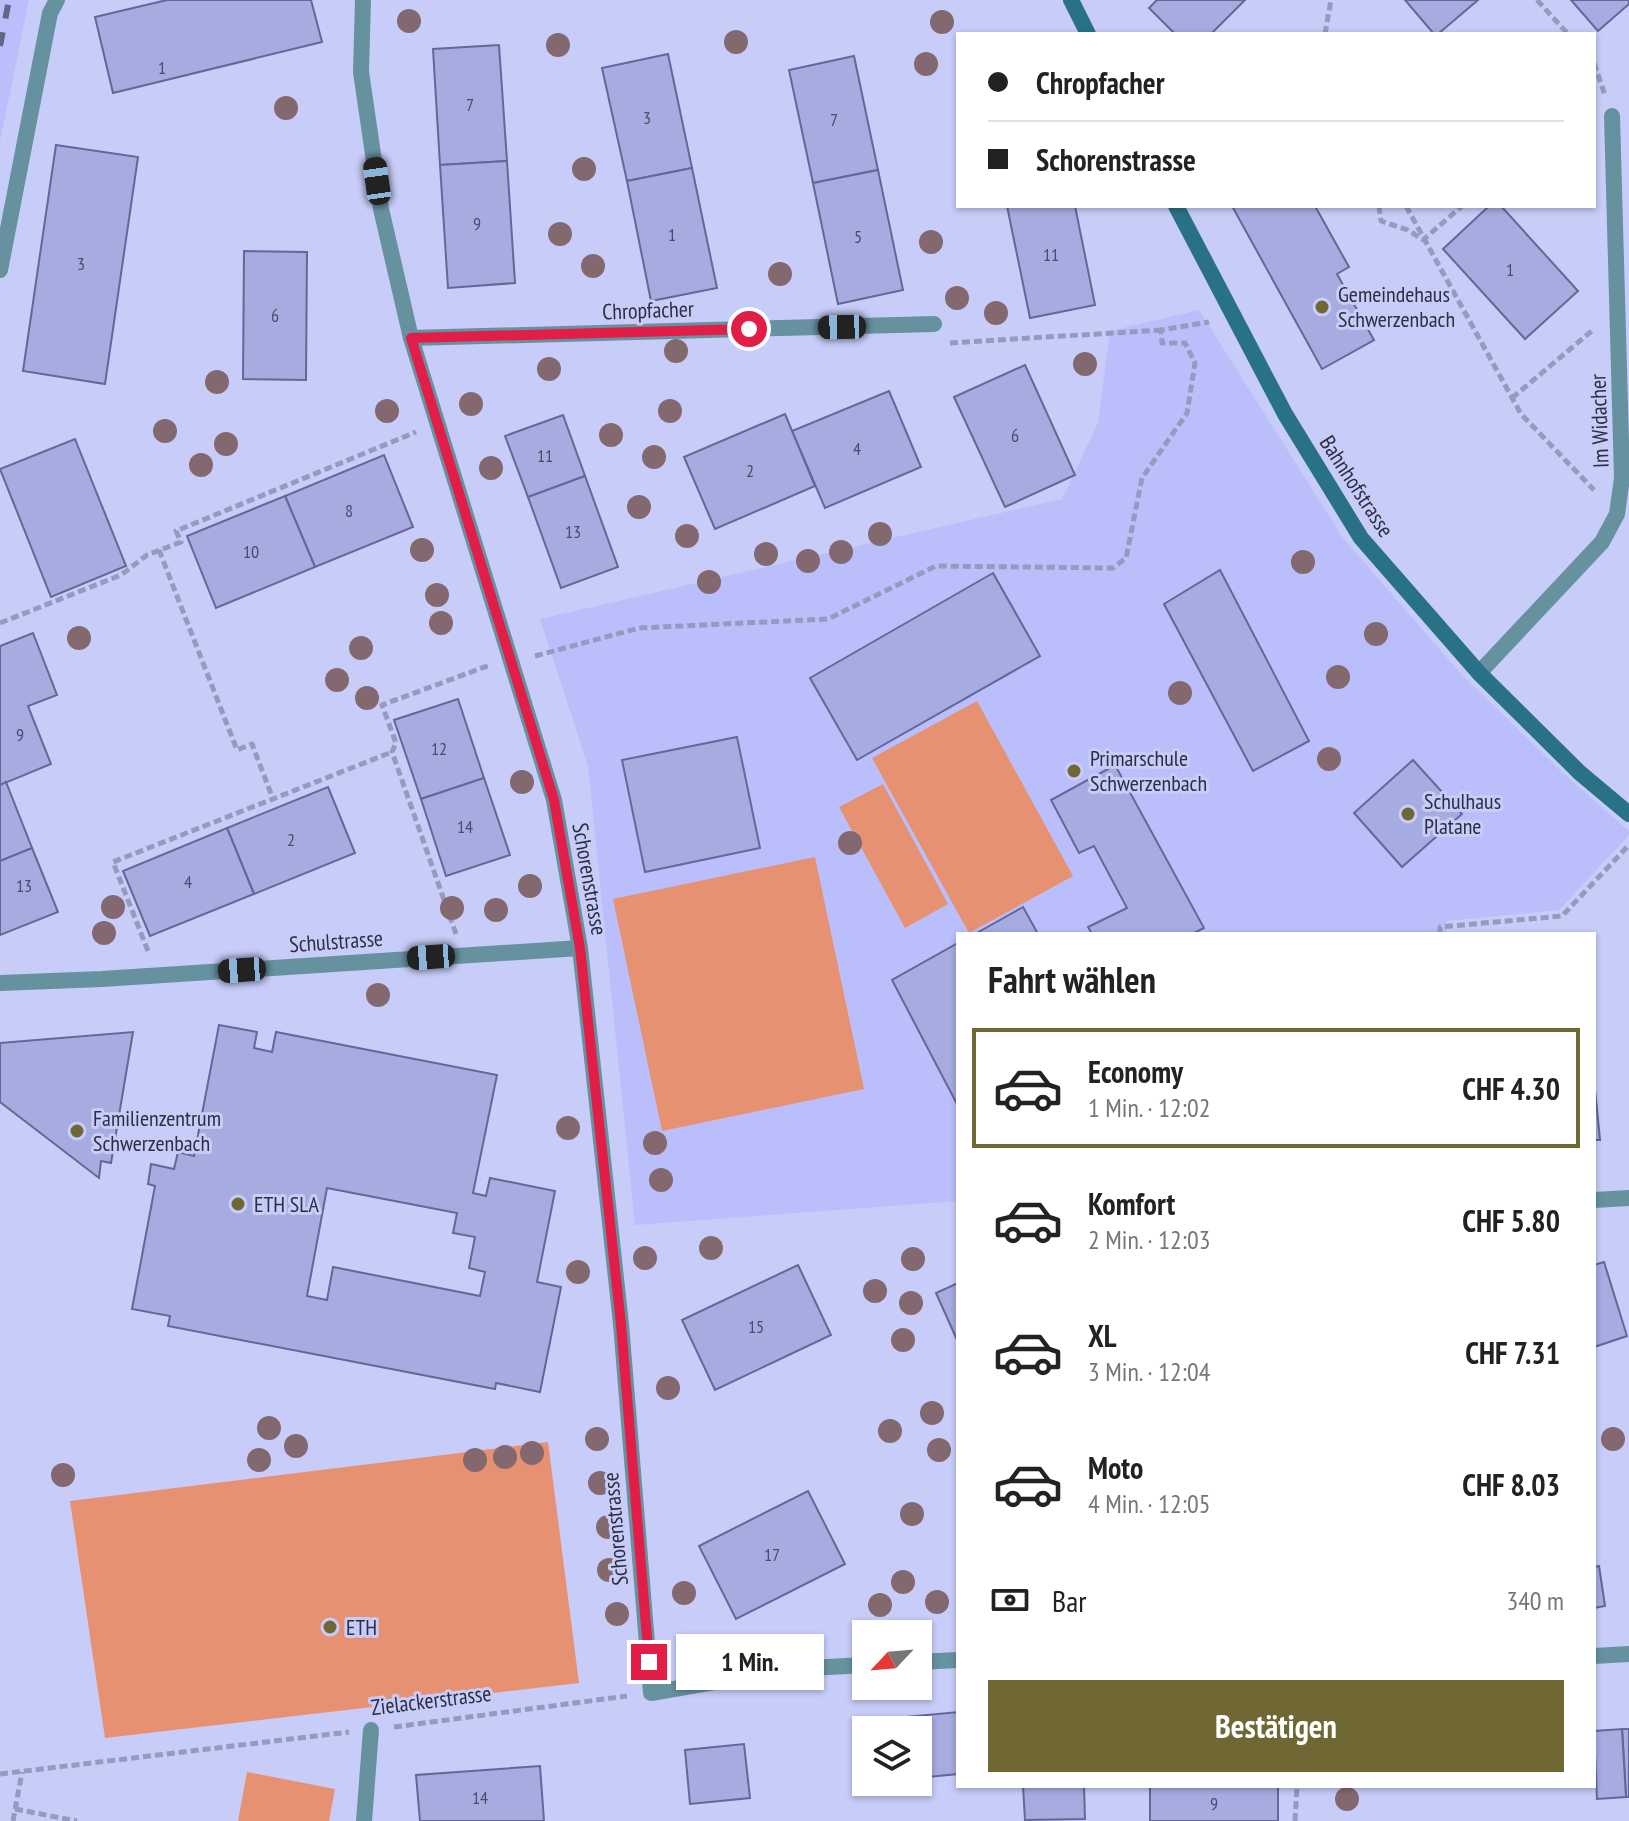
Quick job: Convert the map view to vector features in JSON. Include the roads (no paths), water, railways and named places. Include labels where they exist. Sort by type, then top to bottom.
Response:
[{"type":"main road","points":[[1071,0],[1087,32]]},
{"type":"main road","name":"Bahnhofstrasse","points":[[1177,208],[1285,414],[1361,538],[1479,673],[1580,773],[1629,814]]},
{"type":"street","points":[[0,270],[50,13],[57,0]]},
{"type":"street","name":"Schorenstrasse","points":[[363,0],[361,72],[381,209],[411,338],[514,662],[554,800],[580,948],[621,1324],[651,1693],[789,1669],[852,1666]]},
{"type":"street","name":"Im Widacher","points":[[1479,673],[1602,542],[1617,514],[1622,478],[1612,116]]},
{"type":"street","name":"Chropfacher","points":[[411,338],[934,324]]},
{"type":"street","name":"Schulstrasse","points":[[0,983],[580,948]]},
{"type":"street","points":[[1596,1200],[1629,1198]]},
{"type":"street","points":[[1596,1656],[1629,1654]]},
{"type":"street","points":[[932,1661],[956,1660]]},
{"type":"street","points":[[364,1821],[371,1730]]},
{"type":"railway","points":[[0,46],[9,0]]},
{"type":"place","name":"Gemeindehaus Schwerzenbach","points":[[1322,307]]},
{"type":"place","name":"Primarschule Schwerzenbach","points":[[1074,771]]},
{"type":"place","name":"Schulhaus Platane","points":[[1408,814]]},
{"type":"place","name":"Familienzentrum Schwerzenbach","points":[[77,1131]]},
{"type":"place","name":"ETH SLA","points":[[238,1204]]},
{"type":"place","name":"ETH","points":[[330,1627]]}]
